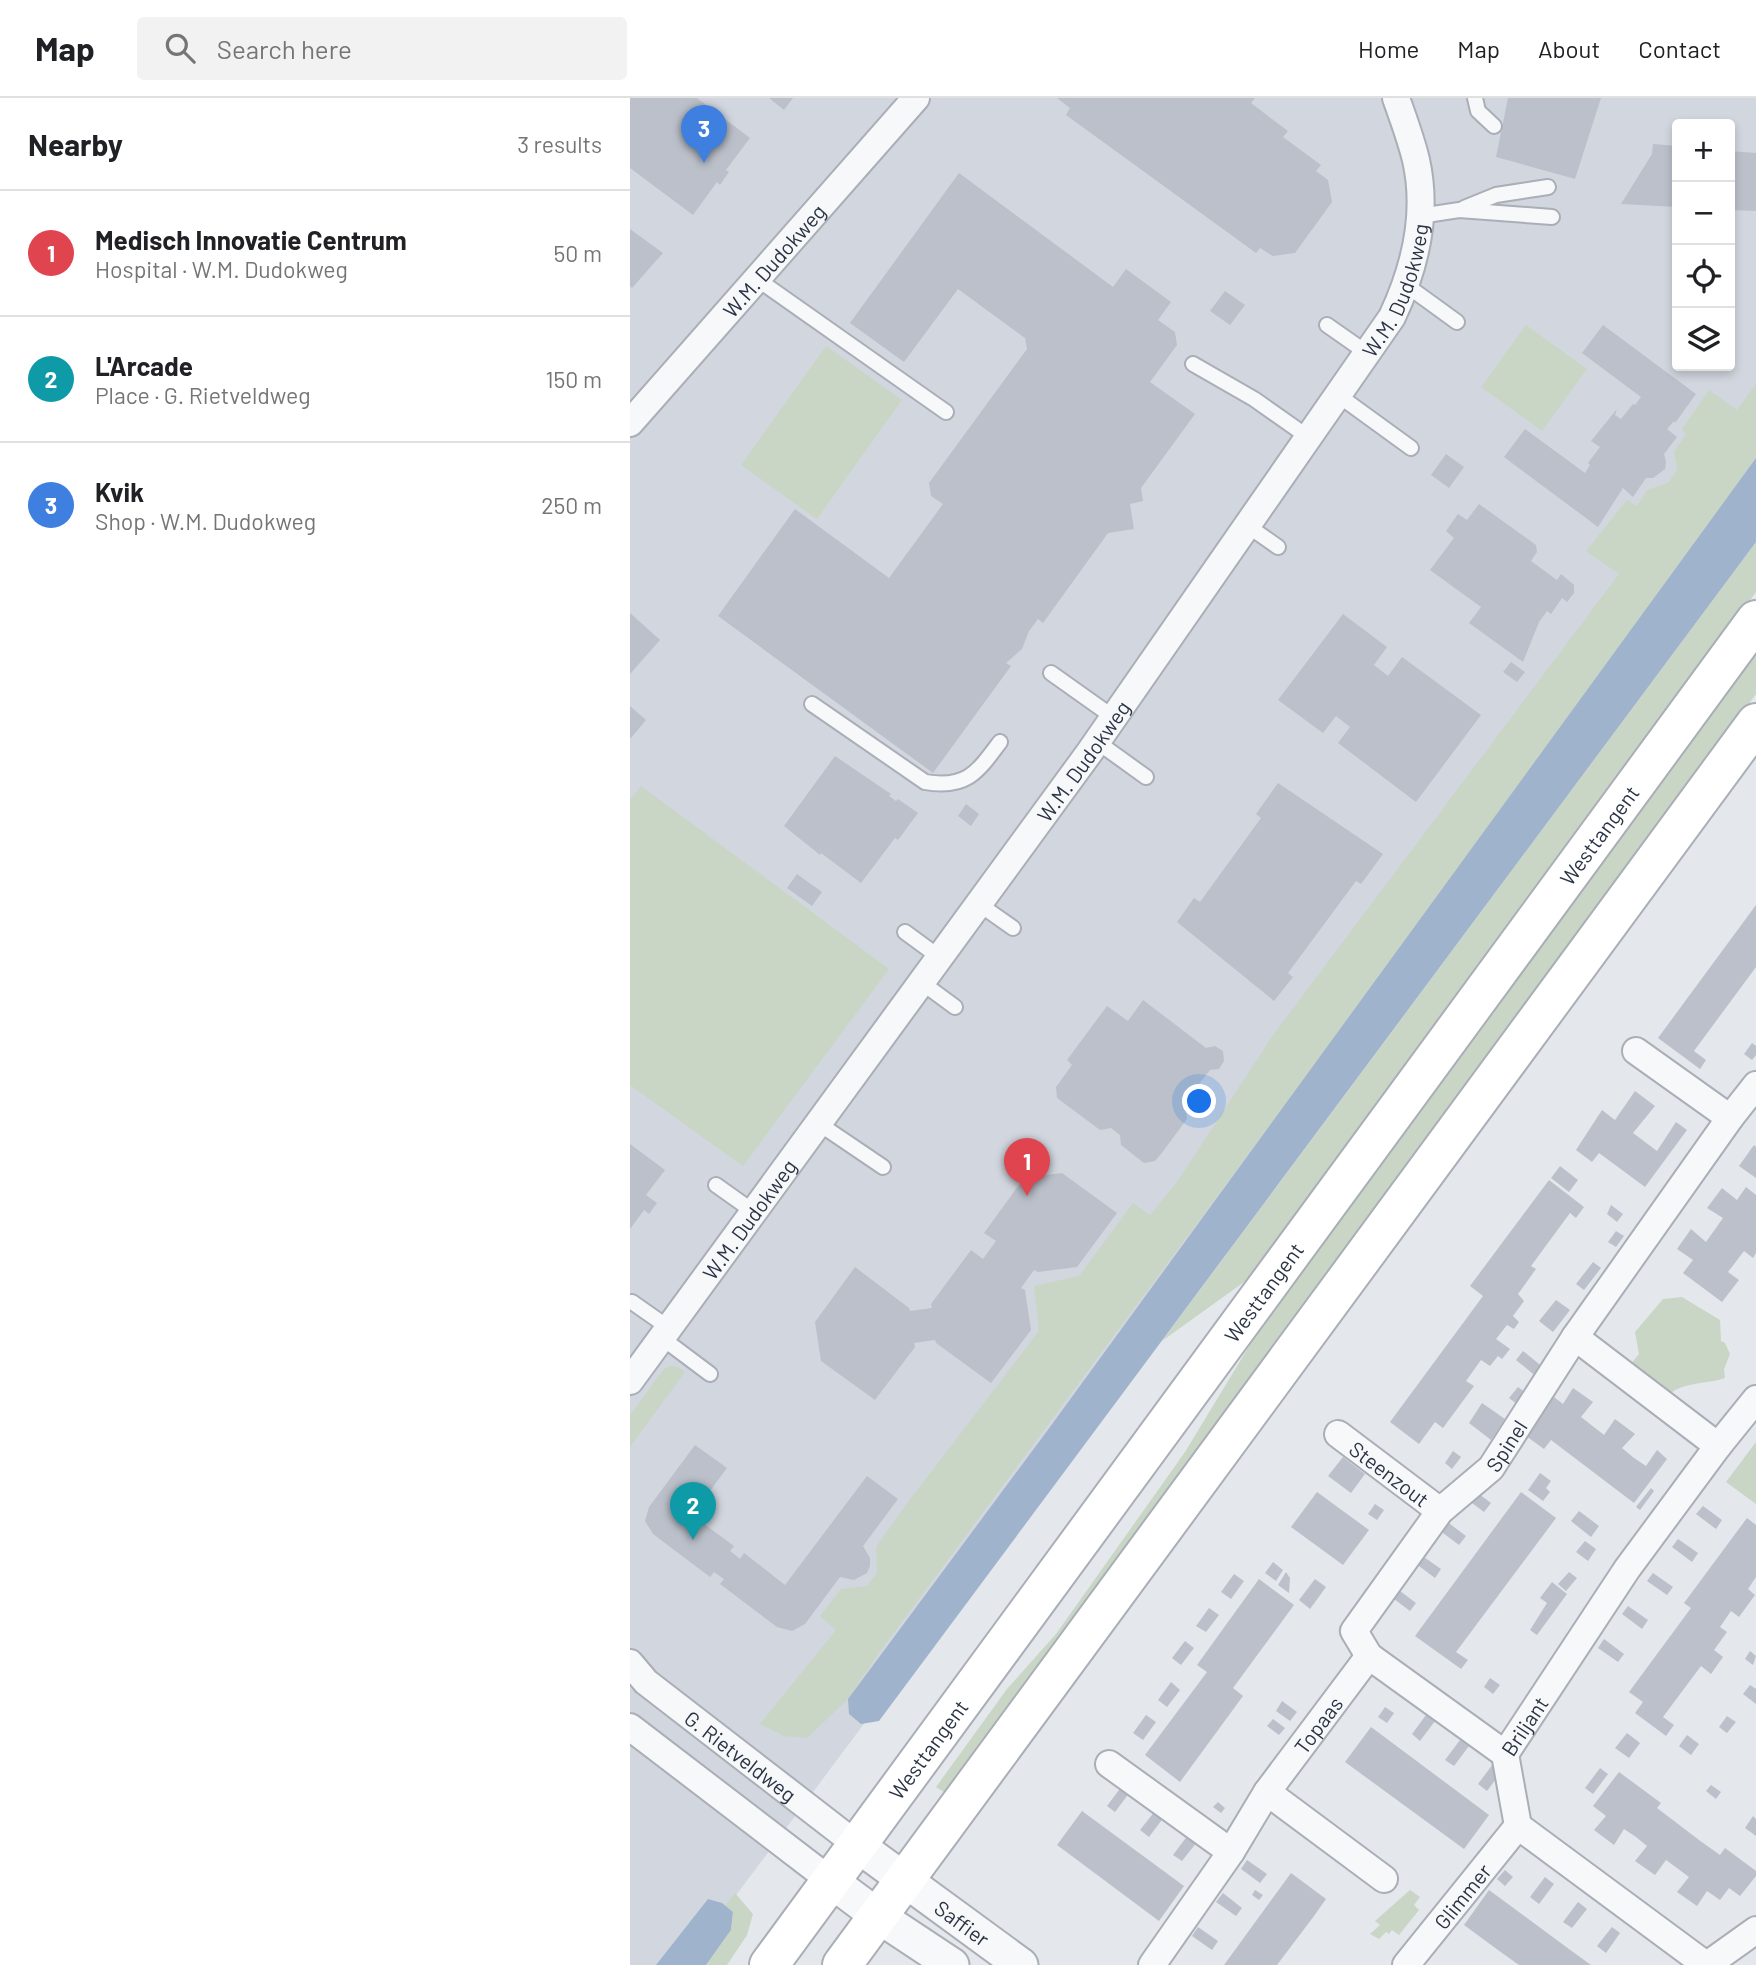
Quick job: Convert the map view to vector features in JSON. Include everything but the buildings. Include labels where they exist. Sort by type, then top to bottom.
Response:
[{"type":"main road","name":"Westtangent","points":[[769,1965],[1756,620]]},
{"type":"main road","points":[[842,1965],[1756,723]]},
{"type":"street","name":"W.M. Dudokweg","points":[[630,423],[916,98]]},
{"type":"street","name":"W.M. Dudokweg","points":[[633,1372],[665,1333],[979,904],[1248,526],[1392,317],[1406,285],[1415,254],[1420,216],[1416,162],[1396,98]]},
{"type":"street","points":[[1636,1051],[1730,1118]]},
{"type":"street","name":"Spinel","points":[[1369,1656],[1354,1631],[1440,1511],[1491,1468],[1575,1337],[1756,1085]]},
{"type":"street","points":[[1575,1337],[1718,1446]]},
{"type":"street","name":"Briljant","points":[[1518,1825],[1505,1754],[1627,1569],[1756,1399]]},
{"type":"street","name":"Steenzout","points":[[1338,1434],[1440,1511]]},
{"type":"street","points":[[1369,1656],[1505,1754]]},
{"type":"street","name":"Topaas","points":[[1152,1965],[1231,1852],[1267,1792],[1369,1656]]},
{"type":"street","name":"G. Rietveldweg","points":[[630,1663],[646,1682],[857,1845]]},
{"type":"street","name":"G. Rietveldweg","points":[[630,1727],[831,1881]]},
{"type":"street","points":[[1109,1764],[1231,1852]]},
{"type":"street","points":[[1267,1792],[1384,1879]]},
{"type":"street","points":[[1518,1825],[1707,1965],[1756,1930]]},
{"type":"street","name":"Glimmer","points":[[1406,1965],[1518,1825]]},
{"type":"street","name":"Saffier","points":[[857,1845],[1021,1965]]},
{"type":"street","name":"Saffier","points":[[831,1881],[952,1965]]},
{"type":"lane","points":[[1475,98],[1478,111],[1494,125]]},
{"type":"lane","points":[[1459,210],[1496,194],[1548,187]]},
{"type":"lane","points":[[1420,216],[1459,210],[1552,217]]},
{"type":"lane","points":[[757,279],[946,412]]},
{"type":"lane","points":[[1406,285],[1457,321]]},
{"type":"lane","points":[[1327,325],[1367,353]]},
{"type":"lane","points":[[1193,364],[1254,400],[1308,437]]},
{"type":"lane","points":[[1338,395],[1411,448]]},
{"type":"lane","points":[[1248,526],[1278,547]]},
{"type":"lane","points":[[1051,673],[1113,717]]},
{"type":"lane","points":[[812,704],[925,782],[944,785],[962,781],[978,771],[1000,742]]},
{"type":"lane","points":[[1096,741],[1146,777]]},
{"type":"lane","points":[[979,904],[1013,928]]},
{"type":"lane","points":[[905,932],[939,957]]},
{"type":"lane","points":[[921,982],[956,1007]]},
{"type":"lane","points":[[818,1123],[883,1167]]},
{"type":"lane","points":[[716,1185],[754,1212]]},
{"type":"lane","points":[[632,1301],[710,1374]]},
{"type":"shaded area","points":[[630,98],[1756,98],[1756,528],[684,1965],[630,1965]]},
{"type":"green space","points":[[1526,325],[1587,369],[1542,431],[1481,387]]},
{"type":"green space","points":[[826,346],[902,400],[817,519],[741,465]]},
{"type":"green space","points":[[1756,384],[1756,458],[1278,1114],[879,1653],[848,1699],[807,1738],[784,1736],[760,1724],[836,1630],[820,1616],[841,1589],[867,1586],[877,1573],[876,1547],[1039,1331],[1034,1286],[1079,1276],[1133,1203],[1150,1215],[1177,1182],[1273,1035],[1619,574],[1586,551],[1627,500],[1637,506],[1647,490],[1668,483],[1677,470],[1674,452],[1686,434],[1682,429],[1709,390],[1737,410]]},
{"type":"green space","points":[[1756,542],[1756,592],[1258,1272],[1162,1341]]},
{"type":"green space","points":[[1756,652],[1756,694],[947,1794],[936,1787],[1007,1689],[1056,1634],[1185,1452],[1265,1320]]},
{"type":"green space","points":[[641,786],[889,969],[743,1166],[630,1085],[630,800]]},
{"type":"green space","points":[[1682,1297],[1720,1320],[1721,1341],[1725,1343],[1730,1354],[1724,1369],[1725,1378],[1689,1385],[1670,1394],[1630,1365],[1639,1354],[1635,1332],[1663,1299]]},
{"type":"green space","points":[[671,1366],[685,1372],[630,1447],[630,1415],[664,1369]]},
{"type":"green space","points":[[1756,1442],[1756,1504],[1726,1482]]},
{"type":"green space","points":[[1410,1890],[1420,1897],[1414,1905],[1419,1910],[1399,1935],[1392,1930],[1379,1939],[1370,1934],[1380,1925],[1375,1921]]},
{"type":"green space","points":[[735,1893],[753,1914],[747,1935],[727,1965],[706,1965],[731,1930],[733,1912],[725,1906]]},
{"type":"water","points":[[1756,458],[1756,542],[879,1721],[861,1724],[849,1714],[848,1699],[1050,1427]]},
{"type":"water","points":[[708,1899],[722,1903],[733,1912],[731,1930],[706,1965],[656,1965]]},
{"type":"place","name":"Kvik","points":[[704,163]]},
{"type":"place","name":"Medisch Innovatie Centrum","points":[[1027,1196]]},
{"type":"place","name":"L'Arcade","points":[[693,1540]]}]
